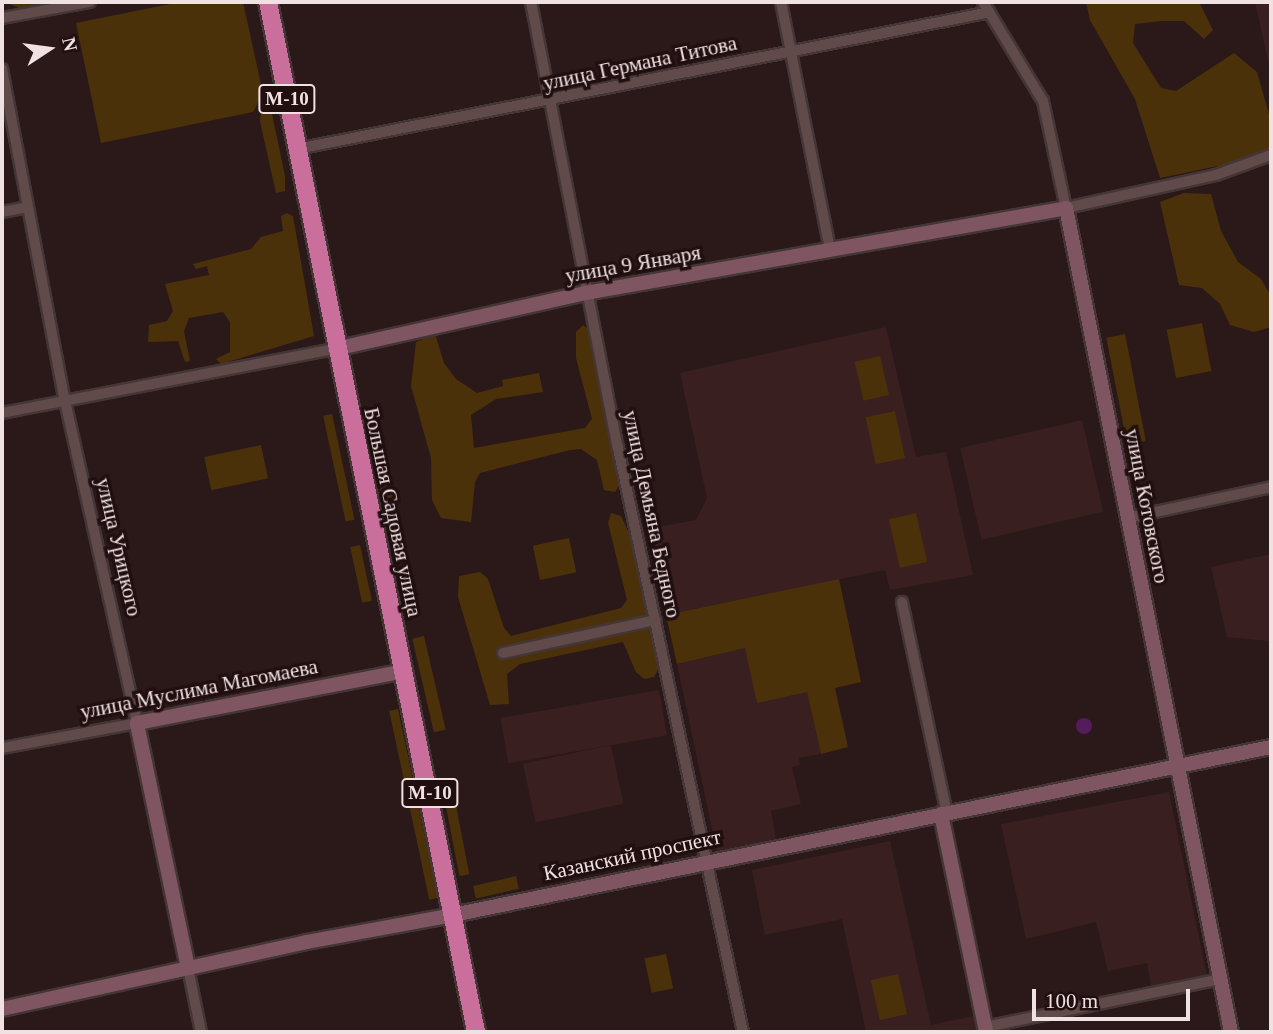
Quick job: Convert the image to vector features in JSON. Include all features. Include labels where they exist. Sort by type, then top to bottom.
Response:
[{"type":"highway","name":"Большая Садовая улица","points":[[268,2],[335,349],[405,671],[477,1032]]},
{"type":"street","points":[[2,18],[90,2]]},
{"type":"street","name":"улица Демьяна Бедного","points":[[531,2],[586,293],[744,1032]]},
{"type":"street","points":[[781,2],[830,250]]},
{"type":"street","name":"улица Котовского","points":[[984,2],[1043,101],[1231,1032]]},
{"type":"street","name":"улица Германа Титова","points":[[297,149],[550,102],[990,12]]},
{"type":"street","name":"улица Урицкого","points":[[2,69],[65,401],[137,723],[201,1032]]},
{"type":"street","name":"улица 9 Января","points":[[2,413],[335,349],[586,293],[1066,208],[1216,175],[1271,155]]},
{"type":"street","points":[[2,212],[28,207]]},
{"type":"street","points":[[1127,518],[1271,487]]},
{"type":"street","points":[[902,602],[985,1030],[1220,979]]},
{"type":"street","points":[[503,653],[656,620]]},
{"type":"street","name":"улица Муслима Магомаева","points":[[2,748],[405,671]]},
{"type":"street","name":"Казанский проспект","points":[[2,1009],[709,860],[1271,747]]},
{"type":"shaded area","points":[[5,2],[64,2],[24,10]]},
{"type":"shaded area","points":[[180,2],[243,2],[263,94],[253,112],[101,143],[76,23]]},
{"type":"shaded area","points":[[1086,2],[1199,2],[1213,30],[1204,39],[1184,21],[1162,21],[1135,24],[1133,43],[1161,88],[1176,91],[1234,53],[1257,72],[1271,121],[1271,155],[1160,178],[1135,99],[1090,20]]},
{"type":"shaded area","points":[[1255,2],[1271,2],[1271,74]]},
{"type":"shaded area","points":[[266,107],[271,109],[285,176],[285,191],[276,193],[260,121],[261,110]]},
{"type":"shaded area","points":[[1184,193],[1211,194],[1221,231],[1238,262],[1261,279],[1271,296],[1271,327],[1254,332],[1230,325],[1220,304],[1202,288],[1179,285],[1160,202]]},
{"type":"shaded area","points":[[287,213],[293,216],[314,336],[221,364],[216,359],[230,352],[230,322],[223,312],[189,318],[184,331],[190,361],[185,362],[178,341],[148,342],[149,325],[167,321],[173,311],[165,284],[209,275],[207,266],[196,269],[193,264],[251,249],[261,237],[283,231],[281,216]]},
{"type":"shaded area","points":[[1202,323],[1211,371],[1176,378],[1167,330]]},
{"type":"shaded area","points":[[583,325],[591,331],[620,484],[615,492],[604,490],[597,460],[581,449],[570,450],[480,473],[475,482],[471,522],[441,518],[432,500],[431,458],[411,386],[416,342],[435,334],[444,363],[456,379],[477,393],[503,386],[502,380],[539,373],[543,392],[496,399],[471,415],[474,448],[585,428],[592,419],[576,358],[576,332]]},
{"type":"shaded area","points":[[886,327],[916,457],[946,452],[973,575],[890,590],[885,570],[666,615],[648,529],[696,520],[707,498],[680,373]]},
{"type":"shaded area","points":[[1125,334],[1146,441],[1127,445],[1106,338]]},
{"type":"shaded area","points":[[880,356],[889,395],[864,401],[855,362]]},
{"type":"shaded area","points":[[372,408],[403,541],[393,543],[362,410]]},
{"type":"shaded area","points":[[895,411],[905,458],[876,464],[866,417]]},
{"type":"shaded area","points":[[332,414],[354,520],[346,522],[323,416]]},
{"type":"shaded area","points":[[1082,420],[1103,512],[981,540],[960,448]]},
{"type":"shaded area","points":[[261,445],[268,478],[211,490],[204,457]]},
{"type":"shaded area","points":[[611,513],[621,516],[630,535],[659,668],[654,677],[644,679],[636,672],[623,642],[520,664],[507,674],[509,704],[490,705],[458,597],[459,576],[480,572],[488,579],[504,628],[511,636],[621,608],[627,600],[608,523]]},
{"type":"shaded area","points":[[916,513],[927,562],[900,568],[889,519]]},
{"type":"shaded area","points":[[569,538],[576,572],[540,580],[533,546]]},
{"type":"shaded area","points":[[360,545],[372,601],[362,603],[350,547]]},
{"type":"shaded area","points":[[1271,554],[1271,641],[1227,637],[1211,567]]},
{"type":"shaded area","points":[[839,579],[861,682],[835,688],[848,747],[821,754],[807,692],[757,703],[745,648],[677,664],[666,615]]},
{"type":"shaded area","points":[[424,636],[446,730],[434,732],[412,639]]},
{"type":"shaded area","points":[[745,648],[807,692],[821,754],[799,758],[800,765],[792,767],[801,804],[771,811],[776,839],[717,852],[677,664]]},
{"type":"shaded area","points":[[659,690],[667,735],[508,763],[500,718]]},
{"type":"shaded area","points":[[398,709],[438,898],[429,900],[389,711]]},
{"type":"shaded area","points":[[1081,718],[1087,718],[1092,726],[1090,732],[1081,734],[1076,729],[1076,723]]},
{"type":"shaded area","points":[[611,745],[623,804],[535,822],[523,764]]},
{"type":"shaded area","points":[[451,780],[469,874],[460,876],[441,782]]},
{"type":"shaded area","points":[[1169,792],[1207,976],[1151,986],[1147,963],[1108,971],[1096,922],[1026,939],[1001,824]]},
{"type":"shaded area","points":[[890,841],[931,1025],[978,1015],[982,1032],[866,1032],[842,919],[765,935],[752,870]]},
{"type":"shaded area","points":[[516,876],[519,889],[476,899],[473,886]]},
{"type":"shaded area","points":[[666,954],[673,988],[652,993],[644,959]]},
{"type":"shaded area","points":[[898,974],[907,1014],[880,1020],[871,980]]}]
